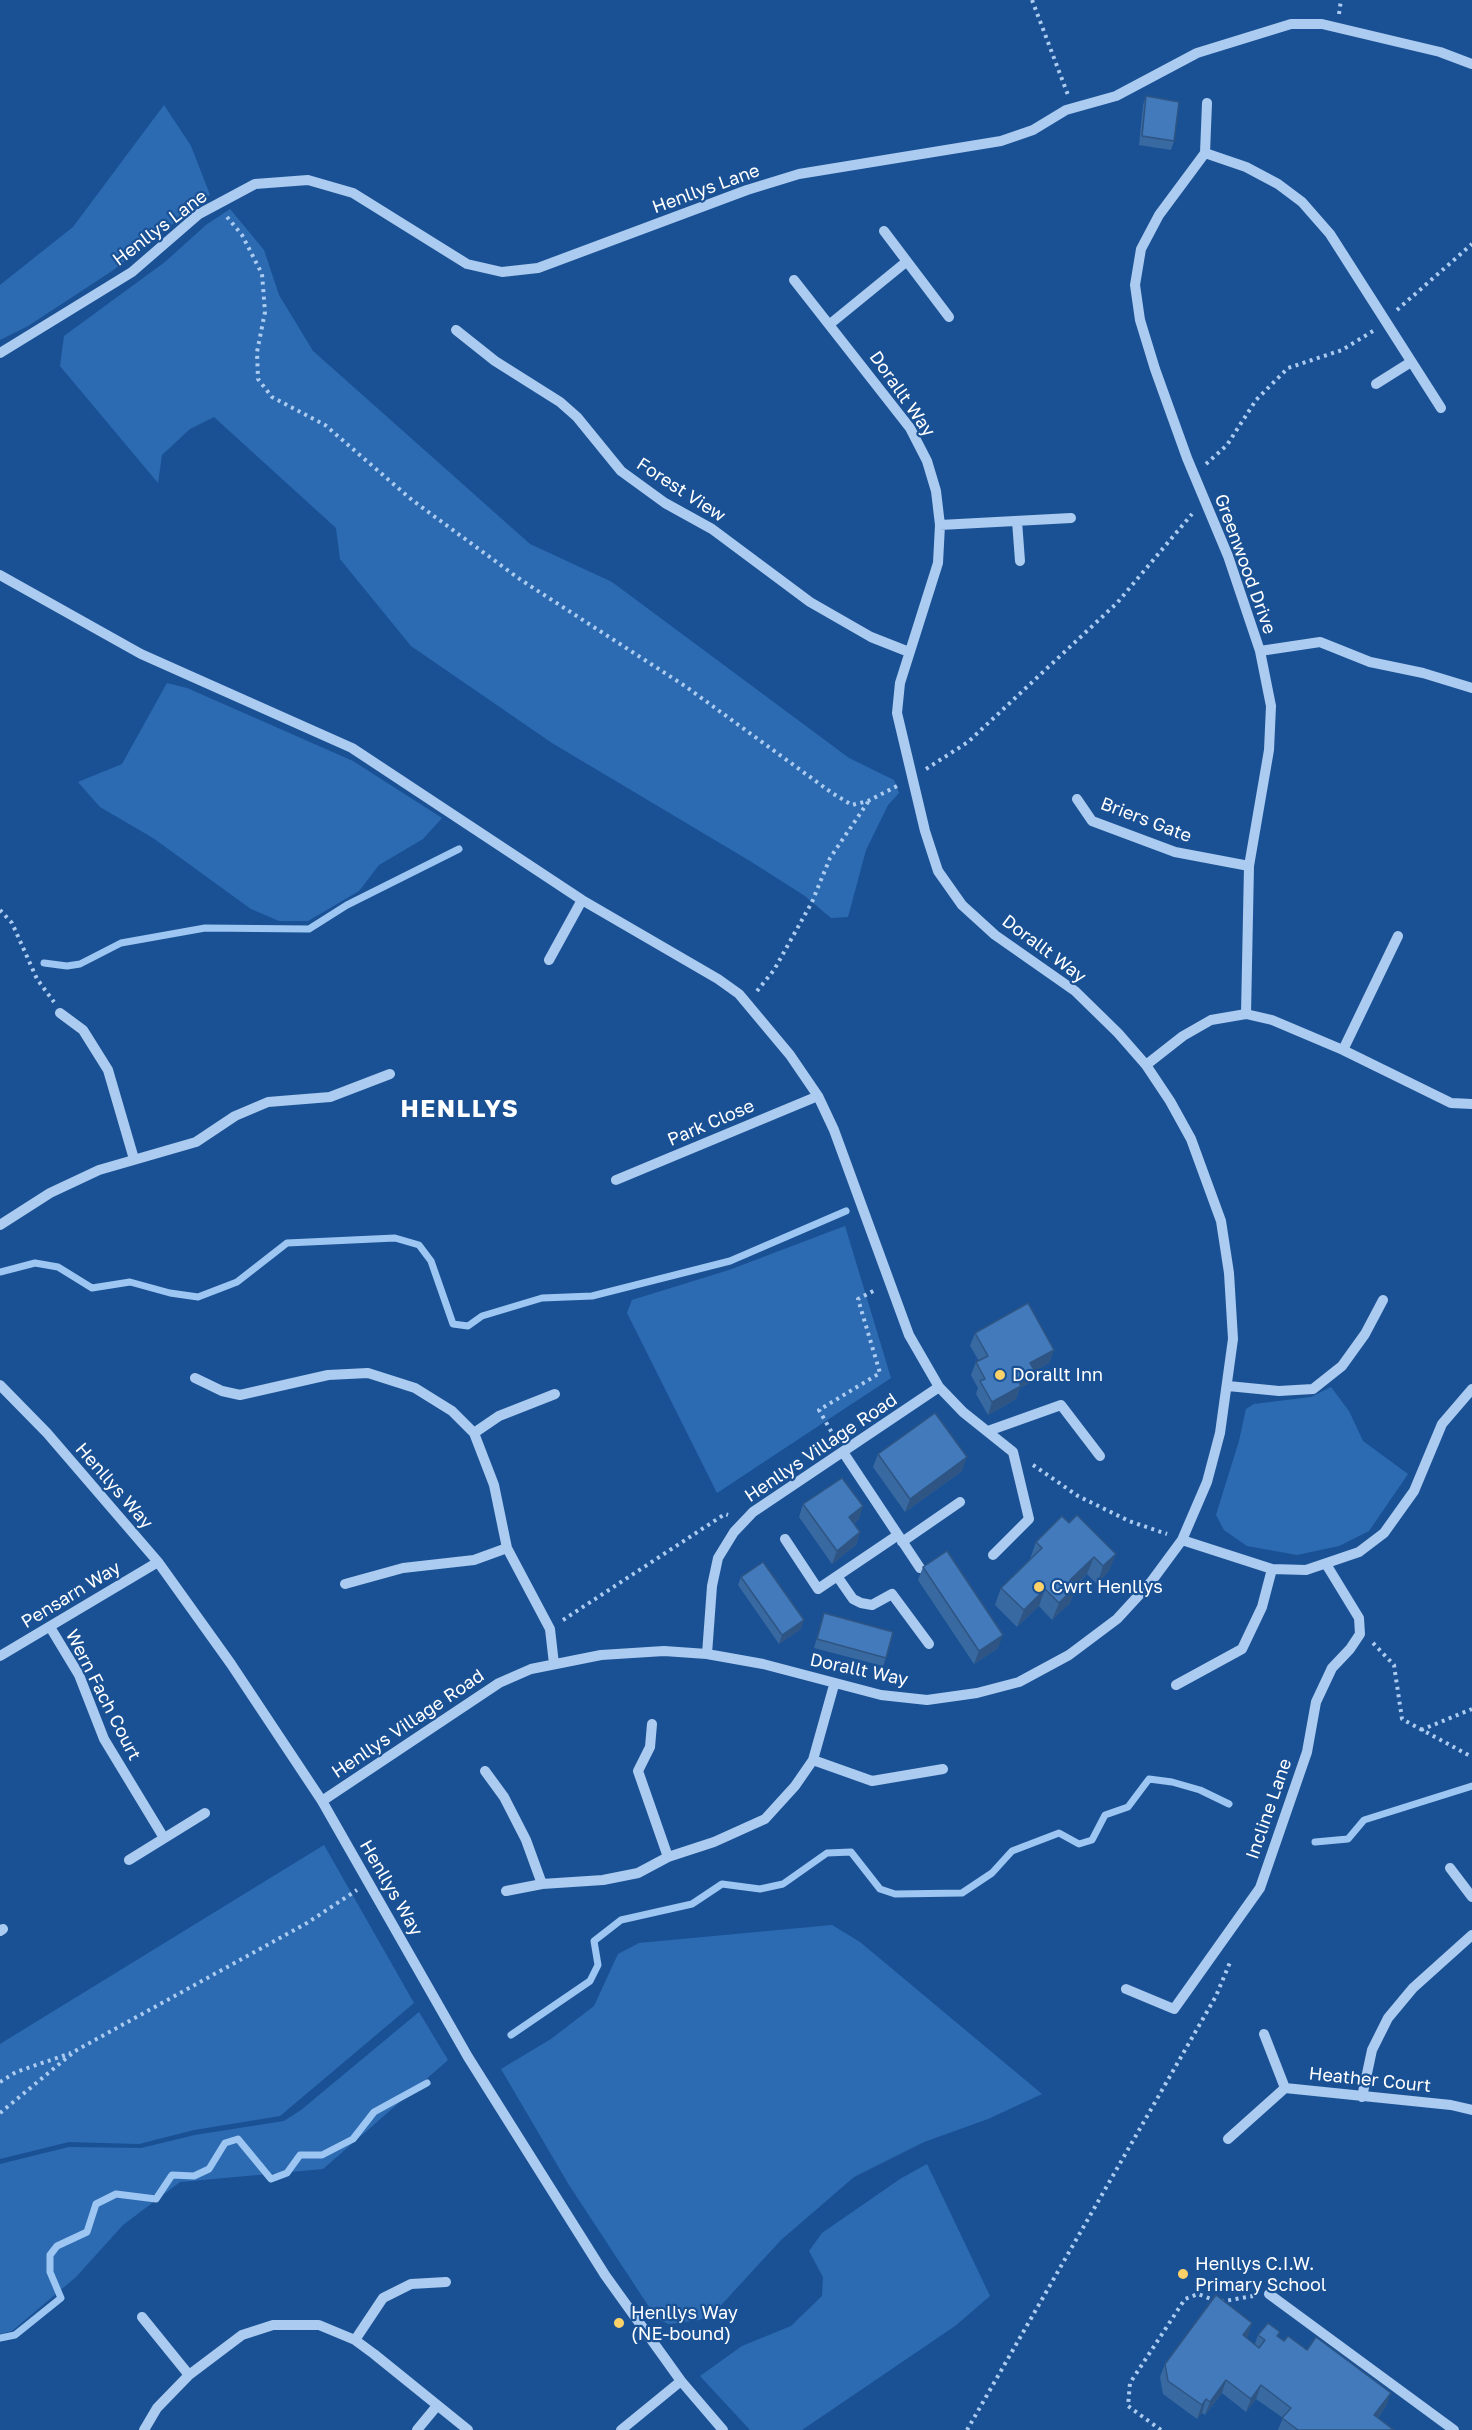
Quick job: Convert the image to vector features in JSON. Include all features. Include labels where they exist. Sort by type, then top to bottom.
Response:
[{"type":"street","name":"Henllys Lane","points":[[0,353],[132,272],[199,214],[255,184],[308,180],[353,193],[467,264],[502,272],[538,268],[768,183],[799,174],[1001,141],[1033,130],[1073,108],[1116,96],[1197,53],[1291,24],[1329,26],[1440,52],[1472,63]]},
{"type":"street","points":[[1207,103],[1205,153],[1246,167],[1278,184],[1302,202],[1330,234],[1441,408]]},
{"type":"street","name":"Greenwood Drive","points":[[1205,153],[1159,215],[1141,249],[1135,285],[1140,320],[1152,360],[1194,474],[1228,556],[1260,651],[1272,706],[1269,750],[1249,866],[1246,1014]]},
{"type":"street","points":[[884,231],[949,317]]},
{"type":"street","points":[[830,324],[906,262]]},
{"type":"street","name":"Dorallt Way","points":[[707,1654],[763,1664],[834,1685],[881,1695],[927,1700],[977,1693],[1019,1682],[1069,1655],[1117,1619],[1151,1582],[1182,1540],[1207,1482],[1220,1433],[1233,1339],[1229,1273],[1221,1221],[1191,1139],[1170,1101],[1146,1065],[1075,991],[995,934],[962,905],[938,871],[897,713],[900,683],[938,563],[940,525],[936,491],[927,461],[910,428],[794,280]]},
{"type":"street","name":"Forest View","points":[[456,330],[495,361],[560,402],[577,417],[621,471],[665,503],[712,529],[810,602],[871,637],[909,652]]},
{"type":"street","points":[[1376,384],[1411,362]]},
{"type":"street","points":[[940,525],[1071,518]]},
{"type":"street","points":[[1017,521],[1020,561]]},
{"type":"street","points":[[0,575],[141,654],[352,748],[582,900],[718,979],[747,1003],[790,1055],[818,1096],[834,1130],[909,1335],[939,1387],[963,1412],[1013,1452],[1029,1519],[993,1555]]},
{"type":"street","points":[[1260,651],[1320,642],[1370,662],[1423,673],[1472,688]]},
{"type":"street","name":"Briers Gate","points":[[1077,799],[1092,821],[1175,852],[1249,866]]},
{"type":"street","points":[[549,960],[582,900]]},
{"type":"street","points":[[1342,1050],[1398,936]]},
{"type":"street","points":[[60,1012],[83,1030],[108,1070],[134,1159]]},
{"type":"street","points":[[1146,1065],[1183,1036],[1211,1020],[1246,1014],[1272,1020],[1342,1050],[1451,1102],[1472,1104]]},
{"type":"street","points":[[2,1221],[50,1193],[99,1170],[196,1142],[235,1116],[267,1102],[330,1097],[390,1074]]},
{"type":"street","name":"Park Close","points":[[616,1180],[818,1096]]},
{"type":"street","points":[[1228,1386],[1279,1391],[1313,1389],[1342,1366],[1365,1334],[1383,1300]]},
{"type":"street","points":[[195,1378],[222,1391],[240,1395],[328,1375],[368,1373],[416,1388],[452,1411],[474,1433],[494,1485],[507,1548],[550,1629],[554,1664]]},
{"type":"street","name":"Henllys Way","points":[[0,1385],[47,1433],[158,1562],[322,1801],[468,2057],[605,2275],[681,2381],[723,2430]]},
{"type":"street","name":"Henllys Village Road","points":[[322,1801],[499,1683],[531,1670],[601,1655],[664,1651],[707,1654],[712,1587],[718,1558],[746,1520],[753,1512],[939,1387]]},
{"type":"street","points":[[1182,1540],[1272,1569],[1306,1570],[1359,1552],[1384,1533],[1414,1491],[1442,1424],[1472,1389]]},
{"type":"street","points":[[474,1433],[499,1416],[555,1394]]},
{"type":"street","points":[[988,1431],[1061,1405],[1100,1456]]},
{"type":"street","points":[[843,1452],[920,1568]]},
{"type":"street","points":[[785,1539],[818,1589],[960,1502]]},
{"type":"street","points":[[345,1584],[403,1568],[474,1560],[507,1548]]},
{"type":"street","name":"Pensarn Way","points":[[0,1656],[158,1562]]},
{"type":"street","points":[[1326,1564],[1359,1618],[1360,1634]]},
{"type":"street","points":[[1176,1685],[1242,1650],[1262,1607],[1272,1569]]},
{"type":"street","points":[[837,1576],[853,1599],[861,1602],[872,1605],[892,1594],[928,1644]]},
{"type":"street","name":"Wern Fach Court","points":[[50,1627],[79,1675],[104,1739],[164,1838]]},
{"type":"street","name":"Incline Lane","points":[[1126,1989],[1174,2009],[1260,1888],[1307,1752],[1316,1702],[1332,1668],[1350,1649],[1360,1634]]},
{"type":"street","points":[[506,1891],[542,1884],[603,1880],[638,1873],[668,1857],[714,1842],[765,1819],[795,1786],[813,1760],[834,1685]]},
{"type":"street","points":[[652,1724],[650,1747],[638,1771],[668,1857]]},
{"type":"street","points":[[813,1760],[872,1781],[943,1768]]},
{"type":"street","points":[[485,1771],[504,1797],[526,1840],[542,1884]]},
{"type":"street","points":[[129,1860],[205,1813]]},
{"type":"street","points":[[1450,1868],[1472,1897]]},
{"type":"street","points":[[1362,2097],[1372,2050],[1388,2018],[1413,1988],[1472,1935]]},
{"type":"street","name":"Heather Court","points":[[1264,2034],[1286,2088],[1452,2105],[1472,2110]]},
{"type":"street","points":[[1228,2139],[1286,2088]]},
{"type":"street","points":[[355,2340],[382,2298],[411,2284],[446,2282]]},
{"type":"street","points":[[1269,2294],[1454,2430]]},
{"type":"street","points":[[142,2317],[189,2375]]},
{"type":"street","points":[[144,2430],[157,2408],[189,2375],[242,2335],[273,2325],[319,2325],[355,2340],[436,2407],[468,2430]]},
{"type":"street","points":[[621,2430],[681,2381]]},
{"type":"street","points":[[417,2430],[436,2407]]},
{"type":"path","points":[[1032,0],[1073,108]]},
{"type":"path","points":[[216,205],[242,235],[262,274],[265,312],[257,352],[258,379],[272,397],[325,425],[412,500],[521,580],[685,686],[832,793],[852,805],[868,801],[968,742],[1117,603],[1205,499]]},
{"type":"path","points":[[1396,311],[1472,244]]},
{"type":"path","points":[[1194,474],[1227,445],[1256,400],[1288,368],[1342,350],[1386,322]]},
{"type":"path","points":[[747,1003],[774,970],[812,902],[830,858],[868,801]]},
{"type":"path","points":[[0,910],[12,923],[37,979],[60,1012]]},
{"type":"path","points":[[843,1452],[819,1410],[880,1373],[858,1299],[890,1283]]},
{"type":"path","points":[[1013,1452],[1078,1496],[1129,1521],[1182,1540]]},
{"type":"path","points":[[550,1629],[725,1514],[746,1520]]},
{"type":"path","points":[[1360,1634],[1379,1647],[1394,1665],[1402,1719],[1472,1757]]},
{"type":"path","points":[[1421,1730],[1472,1709]]},
{"type":"path","points":[[0,2082],[16,2072],[75,2051],[308,1923],[369,1882]]},
{"type":"path","points":[[967,2430],[1216,1996],[1233,1953]]},
{"type":"path","points":[[0,2113],[75,2051]]},
{"type":"path","points":[[1161,2430],[1128,2406],[1130,2384],[1185,2299],[1198,2294],[1219,2302],[1269,2294]]},
{"type":"shaded area","points":[[164,105],[191,146],[210,195],[112,271],[28,326],[0,340],[0,285],[73,227]]},
{"type":"shaded area","points":[[230,209],[264,250],[279,295],[313,351],[530,544],[612,582],[849,758],[894,780],[899,793],[888,805],[866,850],[848,917],[831,918],[805,896],[750,861],[552,743],[411,646],[340,559],[336,528],[214,417],[190,429],[162,455],[158,483],[60,366],[64,336],[165,262],[206,225]]},
{"type":"shaded area","points":[[167,683],[187,688],[353,761],[442,818],[423,839],[379,865],[359,891],[308,921],[279,921],[251,909],[153,838],[100,807],[78,782],[122,764]]},
{"type":"shaded area","points":[[845,1226],[891,1378],[717,1493],[627,1313],[632,1300],[729,1270]]},
{"type":"shaded area","points":[[1331,1387],[1349,1411],[1363,1441],[1408,1474],[1369,1531],[1339,1546],[1297,1555],[1247,1546],[1224,1530],[1216,1515],[1239,1441],[1246,1409],[1254,1404],[1311,1397]]},
{"type":"shaded area","points":[[324,1845],[414,2003],[280,2116],[194,2130],[139,2144],[69,2142],[0,2159],[0,2044]]},
{"type":"shaded area","points":[[832,1925],[860,1942],[1042,2094],[988,2119],[924,2142],[854,2177],[781,2240],[712,2315],[699,2320],[669,2324],[657,2319],[569,2185],[501,2069],[551,2039],[594,2006],[618,1954],[639,1943]]},
{"type":"shaded area","points":[[419,2012],[448,2060],[323,2169],[180,2182],[123,2225],[76,2277],[12,2331],[0,2334],[0,2164],[69,2147],[141,2148],[195,2135],[284,2121],[301,2110]]},
{"type":"shaded area","points":[[927,2164],[990,2296],[955,2326],[802,2430],[750,2430],[700,2376],[742,2346],[791,2326],[822,2296],[823,2277],[809,2251],[822,2233],[900,2179]]},
{"type":"building","points":[[1146,96],[1179,102],[1174,141],[1142,136]]},
{"type":"building","points":[[1028,1303],[1054,1350],[1030,1363],[1034,1370],[1017,1379],[1021,1386],[992,1402],[980,1381],[985,1379],[976,1362],[988,1356],[975,1333]]},
{"type":"building","points":[[935,1413],[967,1457],[910,1499],[878,1454]]},
{"type":"building","points":[[842,1478],[863,1506],[849,1517],[860,1532],[837,1551],[803,1504]]},
{"type":"building","points":[[1077,1515],[1116,1554],[1103,1566],[1094,1557],[1070,1580],[1076,1586],[1059,1603],[1045,1589],[1024,1610],[1001,1588],[1042,1548],[1036,1542],[1062,1516],[1069,1523]]},
{"type":"building","points":[[947,1551],[1003,1635],[979,1651],[923,1567]]},
{"type":"building","points":[[763,1562],[804,1620],[782,1635],[741,1577]]},
{"type":"building","points":[[824,1613],[893,1632],[886,1658],[817,1639]]},
{"type":"building","points":[[1216,2295],[1252,2323],[1243,2335],[1259,2348],[1265,2340],[1258,2335],[1268,2323],[1280,2332],[1277,2336],[1284,2341],[1288,2336],[1307,2350],[1316,2337],[1391,2393],[1374,2415],[1394,2430],[1298,2430],[1282,2418],[1291,2408],[1261,2385],[1251,2399],[1226,2380],[1210,2402],[1206,2399],[1202,2405],[1168,2381],[1165,2364]]},
{"type":"waterway","points":[[44,963],[67,966],[80,964],[121,943],[205,928],[309,929],[347,905],[459,849]]},
{"type":"waterway","points":[[0,1272],[35,1263],[58,1267],[92,1288],[130,1282],[170,1293],[198,1297],[237,1282],[287,1243],[395,1238],[419,1245],[431,1261],[453,1324],[468,1326],[482,1316],[542,1298],[592,1296],[730,1261],[846,1211]]},
{"type":"waterway","points":[[511,2035],[590,1981],[598,1965],[594,1941],[621,1920],[692,1904],[722,1884],[760,1889],[783,1884],[827,1853],[851,1852],[880,1889],[895,1894],[962,1893],[992,1873],[1012,1851],[1059,1833],[1079,1844],[1092,1840],[1105,1815],[1128,1807],[1149,1779],[1172,1782],[1200,1790],[1229,1804]]},
{"type":"waterway","points":[[1315,1842],[1348,1839],[1364,1820],[1472,1786]]},
{"type":"waterway","points":[[0,2338],[15,2335],[61,2298],[50,2272],[50,2255],[57,2246],[87,2232],[96,2204],[116,2194],[156,2199],[172,2175],[194,2176],[209,2169],[225,2143],[238,2139],[271,2179],[287,2173],[300,2155],[322,2155],[353,2139],[374,2112],[427,2083]]},
{"type":"place","name":"Dorallt Inn","points":[[1000,1375]]},
{"type":"place","name":"Cwrt Henllys","points":[[1039,1587]]},
{"type":"place","name":"Henllys C.I.W. Primary School","points":[[1183,2274]]},
{"type":"place","name":"Henllys Way (NE-bound)","points":[[619,2323]]},
{"type":"district","name":"HENLLYS","points":[[460,1109]]}]
